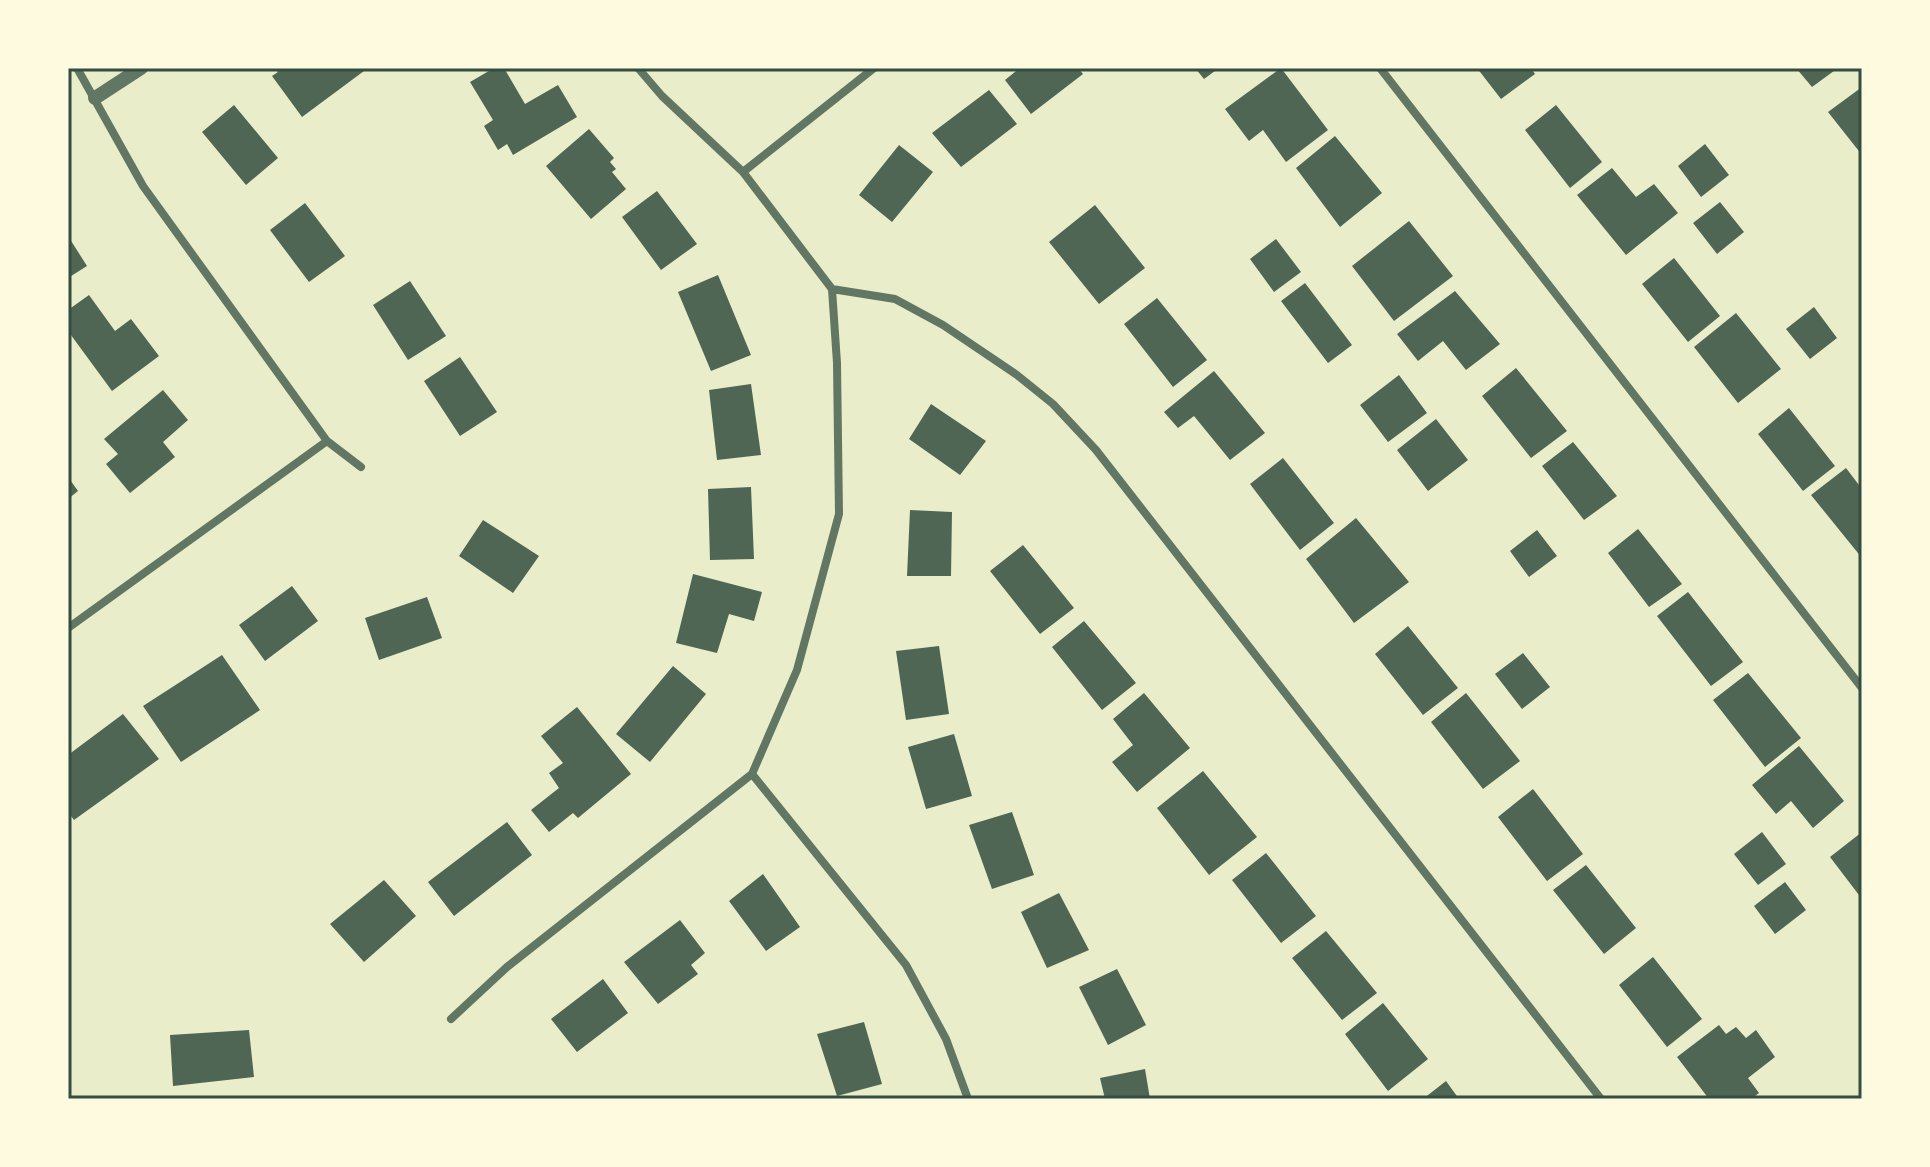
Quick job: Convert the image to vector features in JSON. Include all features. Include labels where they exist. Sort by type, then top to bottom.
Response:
[{"type":"street","points":[[77,68],[143,186],[327,441],[361,467]]},
{"type":"street","points":[[95,98],[141,68]]},
{"type":"street","points":[[451,1019],[507,967],[752,774],[797,670],[839,514],[837,363],[832,289],[743,172],[662,96],[638,68]]},
{"type":"street","points":[[743,172],[874,68]]},
{"type":"street","points":[[1380,68],[1862,688]]},
{"type":"street","points":[[832,289],[895,299],[943,325],[993,358],[1053,404],[1106,462],[1601,1099]]},
{"type":"street","points":[[68,628],[327,441]]},
{"type":"street","points":[[752,774],[906,965],[946,1039],[968,1099]]},
{"type":"building","points":[[278,68],[362,68],[364,71],[302,117],[272,76]]},
{"type":"building","points":[[494,68],[504,68],[525,104],[558,85],[577,117],[513,155],[507,144],[498,150],[484,126],[493,120],[470,82]]},
{"type":"building","points":[[1020,68],[1078,68],[1083,74],[1031,114],[1005,80]]},
{"type":"building","points":[[1195,68],[1219,68],[1204,79]]},
{"type":"building","points":[[1281,68],[1328,130],[1286,162],[1263,130],[1249,141],[1225,109]]},
{"type":"building","points":[[1477,68],[1531,68],[1535,74],[1501,99]]},
{"type":"building","points":[[1796,68],[1838,68],[1812,87]]},
{"type":"building","points":[[1862,87],[1862,155],[1828,112]]},
{"type":"building","points":[[989,90],[1017,124],[961,167],[932,133]]},
{"type":"building","points":[[234,105],[278,158],[246,185],[202,132]]},
{"type":"building","points":[[1556,105],[1602,162],[1570,188],[1525,130]]},
{"type":"building","points":[[589,129],[614,158],[610,162],[616,169],[612,172],[626,189],[591,219],[546,166]]},
{"type":"building","points":[[1335,136],[1382,193],[1340,227],[1296,168]]},
{"type":"building","points":[[1705,144],[1729,175],[1701,197],[1678,166]]},
{"type":"building","points":[[899,145],[933,172],[892,222],[859,195]]},
{"type":"building","points":[[1612,168],[1636,197],[1654,184],[1678,213],[1626,255],[1577,195]]},
{"type":"building","points":[[657,191],[697,244],[661,270],[622,217]]},
{"type":"building","points":[[1720,202],[1744,232],[1717,254],[1693,223]]},
{"type":"building","points":[[305,203],[345,256],[309,282],[270,230]]},
{"type":"building","points":[[1095,205],[1145,268],[1099,304],[1049,242]]},
{"type":"building","points":[[1409,221],[1453,276],[1394,321],[1352,266]]},
{"type":"building","points":[[68,236],[87,266],[68,278]]},
{"type":"building","points":[[1276,239],[1301,272],[1274,292],[1250,259]]},
{"type":"building","points":[[1674,258],[1720,316],[1688,342],[1642,284]]},
{"type":"building","points":[[718,275],[751,355],[711,371],[678,292]]},
{"type":"building","points":[[410,281],[446,336],[408,360],[373,305]]},
{"type":"building","points":[[1305,283],[1352,345],[1328,363],[1281,301]]},
{"type":"building","points":[[1455,291],[1500,344],[1466,370],[1443,341],[1418,361],[1397,334]]},
{"type":"building","points":[[89,295],[115,331],[131,319],[159,356],[112,391],[68,331],[68,310]]},
{"type":"building","points":[[1157,298],[1207,360],[1173,387],[1124,324]]},
{"type":"building","points":[[1814,307],[1837,338],[1810,359],[1786,329]]},
{"type":"building","points":[[1736,313],[1781,369],[1738,403],[1694,347]]},
{"type":"building","points":[[460,357],[497,412],[460,436],[424,381]]},
{"type":"building","points":[[1516,368],[1567,431],[1531,458],[1482,396]]},
{"type":"building","points":[[1214,371],[1265,433],[1230,460],[1194,416],[1178,428],[1164,412]]},
{"type":"building","points":[[1399,375],[1427,413],[1388,442],[1360,405]]},
{"type":"building","points":[[751,384],[761,455],[717,460],[709,390]]},
{"type":"building","points":[[163,390],[188,420],[163,442],[175,457],[130,493],[106,464],[118,454],[104,439]]},
{"type":"building","points":[[931,404],[986,441],[960,475],[909,439]]},
{"type":"building","points":[[1789,408],[1835,466],[1803,491],[1758,434]]},
{"type":"building","points":[[1436,419],[1468,460],[1428,491],[1397,450]]},
{"type":"building","points":[[1573,442],[1617,496],[1584,520],[1542,466]]},
{"type":"building","points":[[1283,458],[1334,523],[1300,550],[1250,484]]},
{"type":"building","points":[[1846,468],[1862,489],[1862,558],[1811,495]]},
{"type":"building","points":[[68,477],[78,491],[68,499]]},
{"type":"building","points":[[751,487],[754,559],[710,560],[708,489]]},
{"type":"building","points":[[910,510],[952,512],[951,576],[907,576]]},
{"type":"building","points":[[1356,518],[1409,582],[1354,623],[1306,559]]},
{"type":"building","points":[[483,520],[539,556],[513,593],[459,556]]},
{"type":"building","points":[[1638,529],[1682,584],[1649,607],[1608,553]]},
{"type":"building","points":[[1537,530],[1557,556],[1529,577],[1510,551]]},
{"type":"building","points":[[1023,545],[1074,608],[1040,634],[990,571]]},
{"type":"building","points":[[693,574],[762,592],[754,621],[729,614],[717,653],[676,643]]},
{"type":"building","points":[[292,586],[318,621],[265,661],[239,625]]},
{"type":"building","points":[[1688,592],[1743,662],[1711,686],[1657,616]]},
{"type":"building","points":[[427,597],[442,638],[379,660],[365,618]]},
{"type":"building","points":[[1084,621],[1136,683],[1102,710],[1052,647]]},
{"type":"building","points":[[1408,626],[1458,688],[1423,715],[1375,654]]},
{"type":"building","points":[[939,646],[949,714],[906,720],[896,651]]},
{"type":"building","points":[[1523,653],[1550,687],[1522,709],[1495,674]]},
{"type":"building","points":[[222,655],[260,710],[181,762],[143,706]]},
{"type":"building","points":[[673,666],[706,694],[650,762],[616,734]]},
{"type":"building","points":[[1748,673],[1801,738],[1765,767],[1713,700]]},
{"type":"building","points":[[1144,693],[1190,748],[1137,792],[1112,762],[1133,745],[1113,719]]},
{"type":"building","points":[[1466,693],[1520,761],[1483,789],[1431,722]]},
{"type":"building","points":[[577,707],[631,774],[578,818],[573,813],[549,832],[531,810],[559,788],[549,773],[563,763],[541,736]]},
{"type":"building","points":[[123,714],[159,759],[74,820],[68,812],[68,755]]},
{"type":"building","points":[[954,734],[972,796],[926,809],[908,747]]},
{"type":"building","points":[[1799,746],[1844,801],[1813,828],[1791,801],[1776,814],[1752,785]]},
{"type":"building","points":[[1203,771],[1257,837],[1209,875],[1157,808]]},
{"type":"building","points":[[1533,789],[1583,854],[1547,881],[1498,817]]},
{"type":"building","points":[[1012,812],[1034,875],[992,889],[969,825]]},
{"type":"building","points":[[507,822],[532,855],[454,916],[428,882]]},
{"type":"building","points":[[1762,832],[1786,864],[1758,885],[1734,854]]},
{"type":"building","points":[[1862,832],[1862,899],[1830,857]]},
{"type":"building","points":[[1266,853],[1316,916],[1281,943],[1232,880]]},
{"type":"building","points":[[1586,865],[1636,928],[1604,954],[1553,890]]},
{"type":"building","points":[[763,874],[800,927],[766,951],[729,901]]},
{"type":"building","points":[[384,880],[416,916],[364,962],[330,924]]},
{"type":"building","points":[[1785,882],[1806,910],[1775,934],[1754,906]]},
{"type":"building","points":[[1059,893],[1089,950],[1047,968],[1021,912]]},
{"type":"building","points":[[680,920],[705,953],[691,965],[698,974],[658,1004],[624,962]]},
{"type":"building","points":[[1326,931],[1377,993],[1342,1020],[1292,958]]},
{"type":"building","points":[[1653,957],[1702,1019],[1667,1047],[1619,985]]},
{"type":"building","points":[[1117,969],[1146,1025],[1108,1045],[1079,987]]},
{"type":"building","points":[[603,979],[628,1013],[577,1052],[551,1019]]},
{"type":"building","points":[[1383,1003],[1428,1059],[1388,1091],[1345,1034]]},
{"type":"building","points":[[864,1022],[882,1084],[837,1096],[817,1034]]},
{"type":"building","points":[[1719,1025],[1726,1034],[1736,1027],[1746,1038],[1756,1030],[1775,1057],[1748,1078],[1759,1093],[1751,1099],[1709,1099],[1677,1057]]},
{"type":"building","points":[[249,1030],[254,1077],[173,1086],[170,1035]]},
{"type":"building","points":[[1145,1069],[1150,1099],[1105,1099],[1100,1078]]},
{"type":"building","points":[[1446,1081],[1459,1099],[1423,1099]]}]
